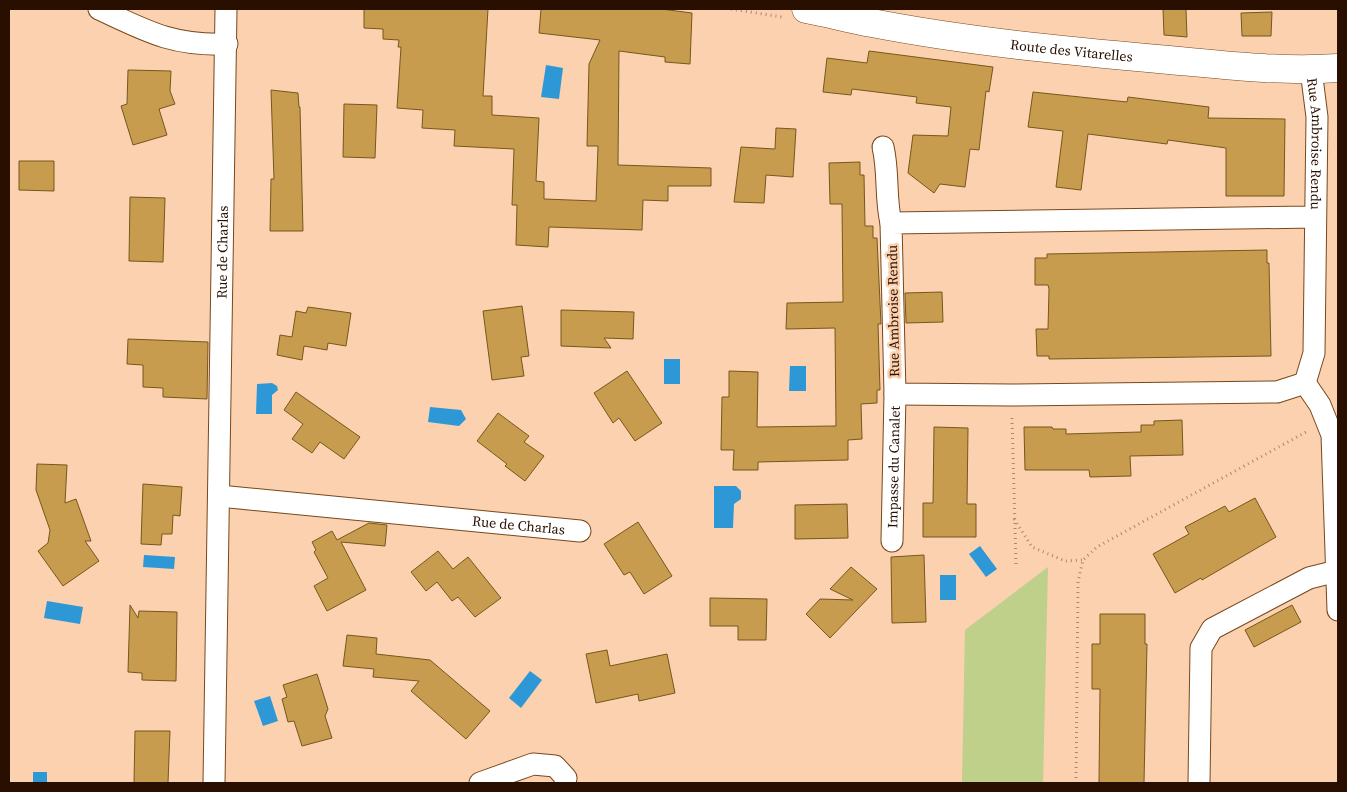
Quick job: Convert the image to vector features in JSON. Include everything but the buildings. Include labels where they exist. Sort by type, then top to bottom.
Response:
[{"type":"main road","name":"Route des Vitarelles","points":[[806,9],[873,23],[966,37],[1129,57],[1257,68],[1311,70],[1338,68]]},
{"type":"street","points":[[99,9],[156,36],[197,45],[227,44]]},
{"type":"street","name":"Rue de Charlas","points":[[214,783],[227,44],[226,9]]},
{"type":"street","name":"Rue Ambroise Rendu","points":[[1311,70],[1317,117],[1314,217],[1314,353],[1305,383],[1277,392],[1011,395],[895,394],[891,223],[1314,217]]},
{"type":"street","points":[[883,147],[887,164],[887,206],[891,223]]},
{"type":"street","points":[[1305,383],[1320,405],[1332,435],[1338,610]]},
{"type":"street","name":"Impasse du Canalet","points":[[892,541],[895,394]]},
{"type":"street","name":"Rue de Charlas","points":[[219,496],[580,532]]},
{"type":"street","points":[[1199,783],[1200,648],[1212,629],[1309,578],[1337,571]]},
{"type":"street","points":[[480,783],[533,764],[555,766],[566,778],[565,783]]},
{"type":"path","points":[[1011,395],[1016,564]]},
{"type":"path","points":[[1076,783],[1078,582],[1083,560],[1097,547],[1312,429],[1332,435]]},
{"type":"path","points":[[1014,519],[1032,547],[1065,561],[1083,560]]},
{"type":"green space","points":[[1048,567],[1043,783],[962,783],[965,630]]},
{"type":"water","points":[[546,65],[563,68],[559,99],[541,97]]},
{"type":"water","points":[[664,359],[680,359],[680,384],[664,384]]},
{"type":"water","points":[[790,366],[806,366],[806,391],[789,391]]},
{"type":"water","points":[[272,383],[277,386],[278,390],[272,395],[272,414],[256,414],[257,384]]},
{"type":"water","points":[[430,407],[461,410],[466,419],[459,426],[428,422]]},
{"type":"water","points":[[714,486],[736,486],[741,491],[741,499],[734,504],[733,528],[714,528]]},
{"type":"water","points":[[980,546],[997,569],[986,577],[969,554]]},
{"type":"water","points":[[144,555],[175,557],[174,569],[143,567]]},
{"type":"water","points":[[940,575],[956,575],[956,600],[940,600]]},
{"type":"water","points":[[47,601],[83,607],[80,624],[44,618]]},
{"type":"water","points":[[530,671],[542,680],[521,708],[509,698]]},
{"type":"water","points":[[270,696],[278,721],[263,726],[254,701]]},
{"type":"water","points":[[33,772],[47,772],[47,783],[33,783]]}]
